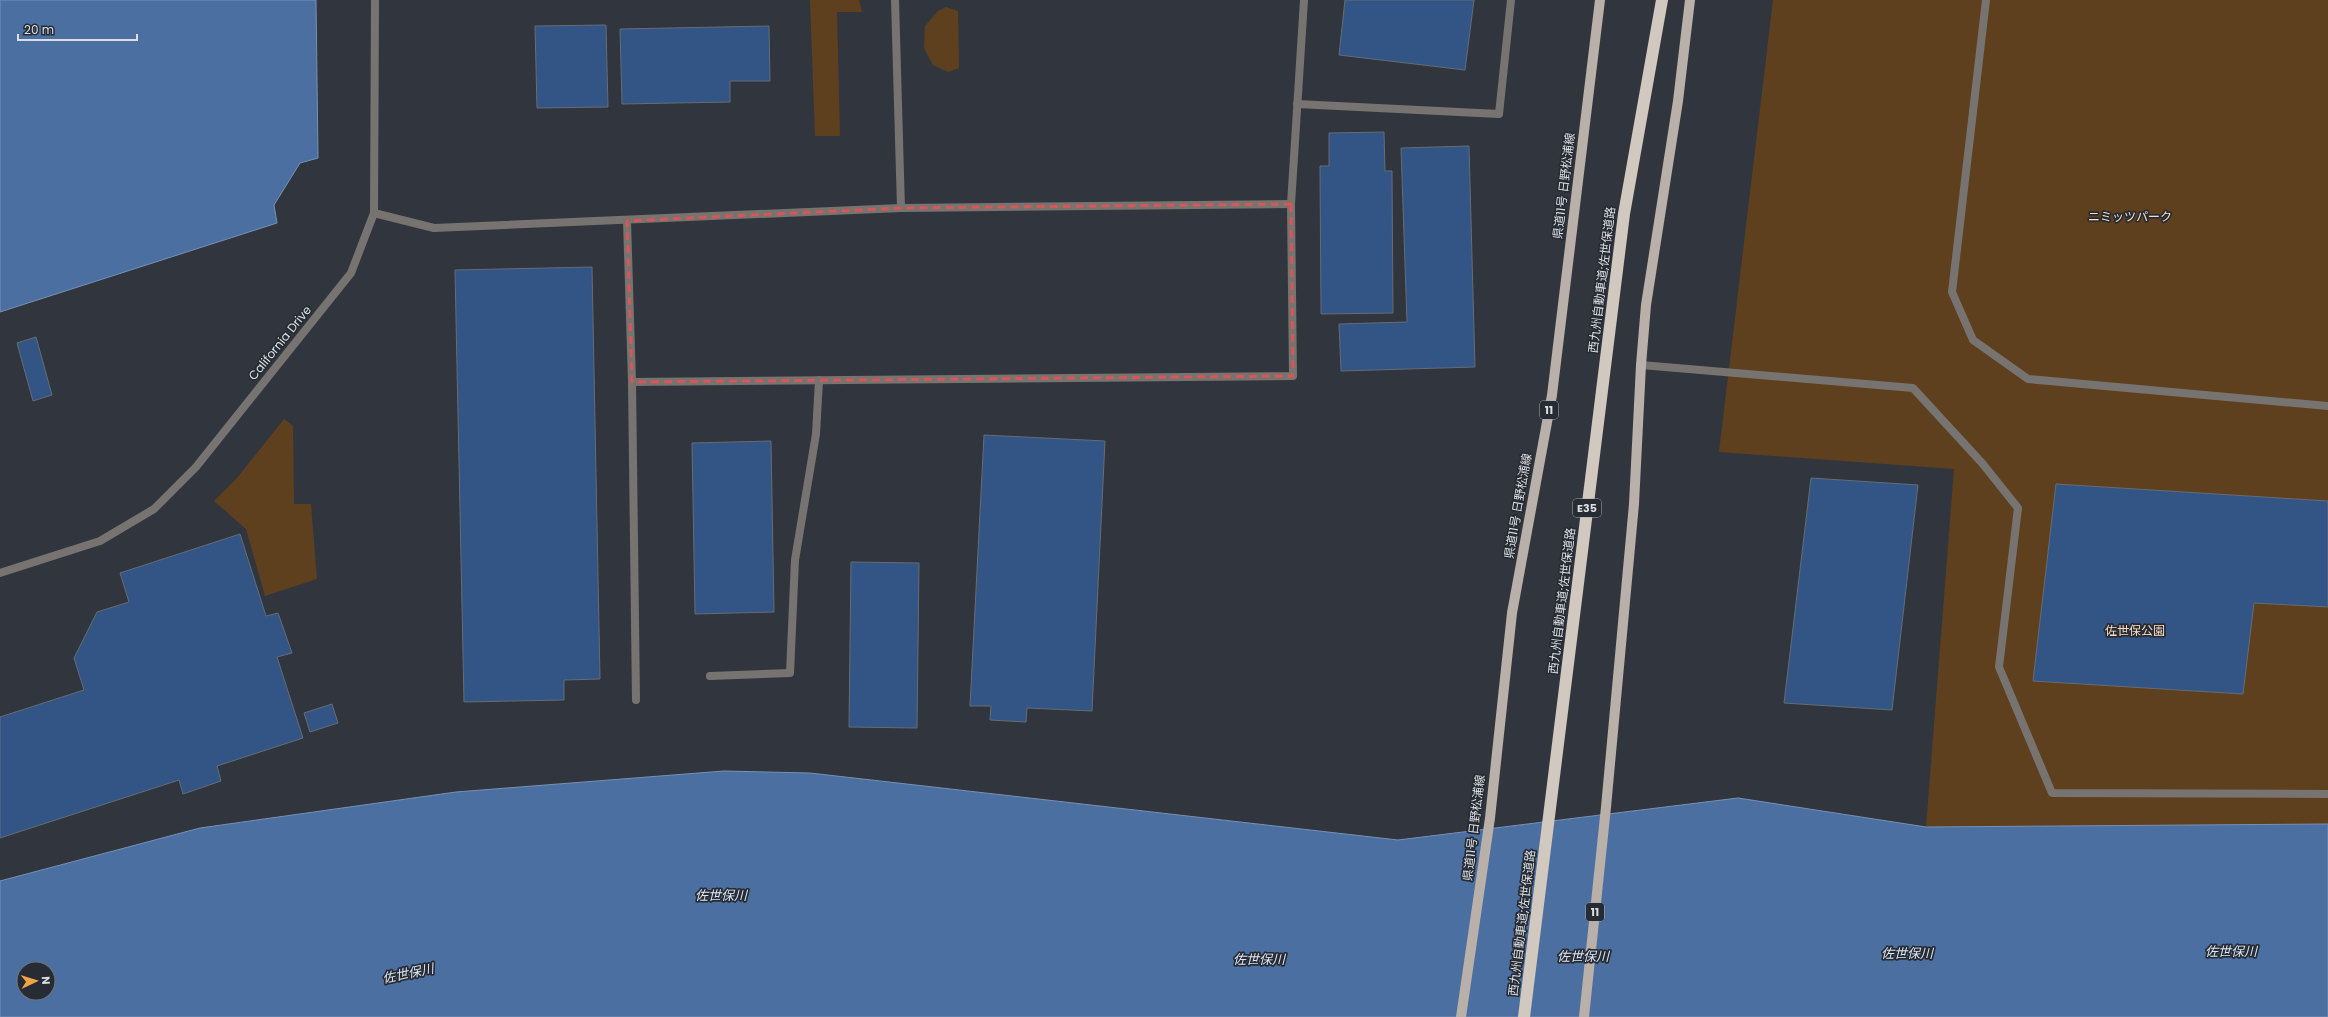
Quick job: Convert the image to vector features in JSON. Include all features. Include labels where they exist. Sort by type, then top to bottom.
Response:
[{"type":"highway","name":"西九州自動車道;佐世保道路","points":[[1524,1017],[1624,214],[1662,0]]},
{"type":"main road","name":"県道11号 日野松浦線","points":[[1461,1017],[1490,818],[1512,613],[1552,395],[1600,0]]},
{"type":"main road","name":"11","points":[[1584,1017],[1606,807],[1634,504],[1641,365],[1646,304],[1678,101],[1690,0]]},
{"type":"street","name":"California Drive","points":[[0,572],[100,541],[154,509],[196,468],[351,273],[374,213],[375,0]]},
{"type":"street","points":[[895,0],[901,208]]},
{"type":"street","points":[[632,382],[1293,376],[1291,204],[1304,0]]},
{"type":"street","points":[[1298,104],[1499,114],[1510,0]]},
{"type":"street","points":[[1986,0],[1952,292],[1973,340],[2028,379],[2328,406]]},
{"type":"street","points":[[374,213],[434,228],[627,221],[901,208],[1291,204]]},
{"type":"street","points":[[627,221],[632,382],[636,700]]},
{"type":"street","points":[[1641,365],[1913,388],[1982,463],[2018,508],[1999,667],[2052,793],[2328,794]]},
{"type":"street","points":[[710,676],[790,673],[795,560],[816,434],[819,380]]},
{"type":"highlighted area","points":[[1291,204],[1293,376],[632,382],[627,221],[901,208]]},
{"type":"green space","points":[[810,0],[859,0],[862,12],[837,12],[840,136],[815,136]]},
{"type":"green space","name":"佐世保公園","points":[[1773,0],[2328,0],[2328,824],[1926,827],[1954,469],[1719,452]]},
{"type":"green space","points":[[946,7],[958,11],[959,68],[948,72],[933,65],[924,48],[925,26],[938,11]]},
{"type":"green space","points":[[284,419],[293,426],[294,504],[311,504],[317,579],[265,596],[246,529],[214,501],[237,478]]},
{"type":"water","points":[[0,0],[316,0],[318,158],[300,163],[274,205],[277,223],[0,312]]},
{"type":"water","name":"佐世保川","points":[[724,771],[810,773],[1398,840],[1738,798],[1926,827],[2328,824],[2328,1017],[0,1017],[0,881],[200,828],[456,792]]},
{"type":"building","points":[[1345,0],[1474,0],[1465,70],[1339,55]]},
{"type":"building","points":[[606,25],[608,107],[537,108],[535,26]]},
{"type":"building","points":[[769,26],[770,81],[730,81],[730,102],[622,104],[620,29]]},
{"type":"building","points":[[1384,132],[1385,171],[1392,171],[1393,313],[1321,314],[1320,166],[1329,166],[1329,133]]},
{"type":"building","points":[[1469,146],[1475,367],[1341,371],[1339,324],[1407,322],[1401,148]]},
{"type":"building","points":[[592,267],[600,679],[564,680],[564,700],[464,702],[455,270]]},
{"type":"building","points":[[36,337],[52,395],[33,401],[17,343]]},
{"type":"building","points":[[984,435],[1105,441],[1092,711],[1027,708],[1026,722],[990,720],[991,706],[970,706]]},
{"type":"building","points":[[771,441],[774,612],[695,614],[692,443]]},
{"type":"building","points":[[1811,478],[1918,485],[1892,710],[1784,703]]},
{"type":"building","points":[[2056,484],[2328,501],[2328,607],[2254,603],[2243,694],[2033,681]]},
{"type":"building","points":[[240,534],[266,616],[278,613],[292,653],[277,657],[303,738],[217,766],[221,781],[183,794],[179,780],[0,838],[0,717],[84,690],[74,658],[97,612],[129,602],[120,573]]},
{"type":"building","points":[[851,562],[919,563],[917,728],[849,727]]},
{"type":"building","points":[[332,704],[338,723],[310,732],[304,713]]},
{"type":"park label","name":"ニミッツパーク","points":[[2130,217]]}]
